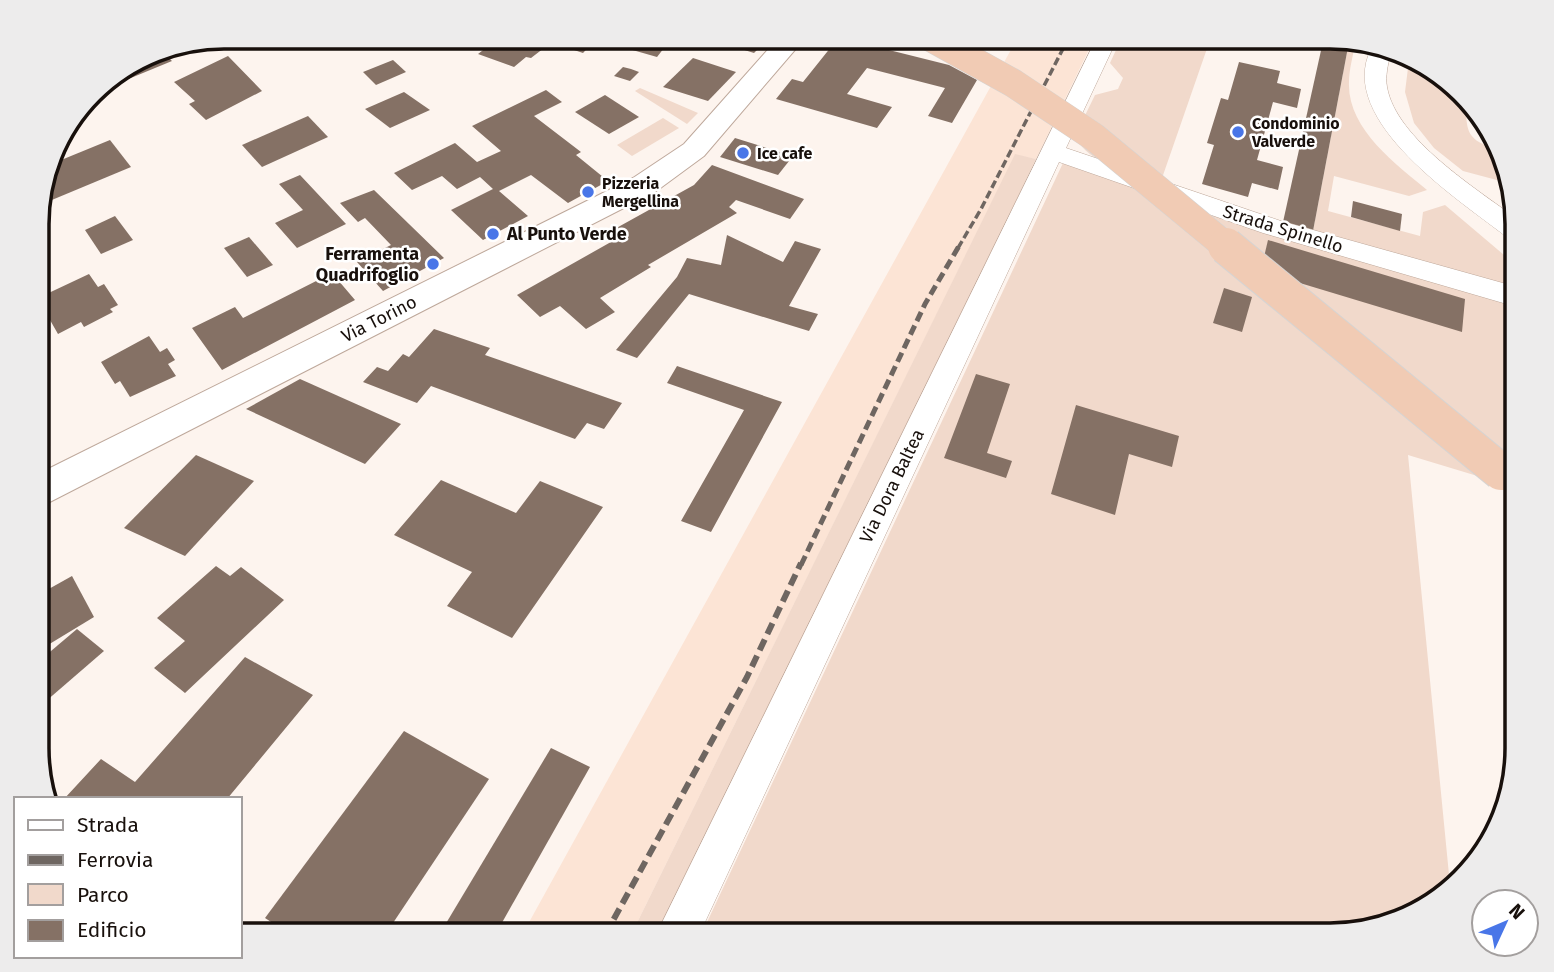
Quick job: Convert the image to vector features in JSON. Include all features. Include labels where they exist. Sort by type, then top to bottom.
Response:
[{"type":"main road","points":[[952,49],[1013,83],[1094,137],[1501,471]]},
{"type":"street","name":"Via Torino","points":[[49,486],[644,185],[694,150],[782,49]]},
{"type":"street","name":"Via Dora Baltea","points":[[683,923],[1101,49]]},
{"type":"street","points":[[1379,56],[1375,87],[1386,112],[1408,142],[1505,222]]},
{"type":"street","name":"Strada Spinello","points":[[1052,151],[1272,227],[1505,294]]},
{"type":"shaded area","points":[[1011,49],[1089,49],[1036,159],[1015,155],[637,923],[529,923]]},
{"type":"green space","points":[[1116,49],[1207,49],[1161,181],[1101,161],[1081,146],[1075,136],[1095,95],[1118,89],[1123,78],[1110,63]]},
{"type":"green space","points":[[1348,50],[1353,50],[1349,82],[1356,115],[1388,157],[1427,190],[1409,196],[1334,176],[1328,211],[1420,236],[1423,212],[1445,205],[1505,256],[1505,285],[1313,231]]},
{"type":"green space","points":[[1408,67],[1437,85],[1454,100],[1467,114],[1470,134],[1486,145],[1499,181],[1463,171],[1434,148],[1414,123],[1405,92]]},
{"type":"green space","points":[[640,88],[698,113],[687,124],[635,91]]},
{"type":"green space","points":[[663,118],[679,128],[632,156],[617,145]]},
{"type":"green space","points":[[1015,154],[1036,159],[674,923],[637,923]]},
{"type":"green space","points":[[1063,163],[1505,302],[1505,484],[1408,455],[1449,876],[1437,887],[1418,900],[1386,914],[1342,923],[707,923]]},
{"type":"building","points":[[484,49],[543,49],[514,67],[478,54]]},
{"type":"building","points":[[571,49],[587,49],[583,53]]},
{"type":"building","points":[[629,49],[663,49],[657,57]]},
{"type":"building","points":[[741,49],[758,49],[754,53]]},
{"type":"building","points":[[829,49],[885,49],[949,65],[977,80],[952,123],[928,116],[945,88],[867,68],[847,94],[892,107],[877,128],[776,99],[792,79],[803,82]]},
{"type":"building","points":[[1321,49],[1348,50],[1313,231],[1283,222]]},
{"type":"building","points":[[228,56],[262,91],[206,120],[189,104],[195,101],[174,82]]},
{"type":"building","points":[[169,58],[172,61],[123,81],[146,67]]},
{"type":"building","points":[[693,58],[736,72],[708,101],[663,87]]},
{"type":"building","points":[[393,60],[406,72],[376,85],[363,72]]},
{"type":"building","name":"Condominio Valverde","points":[[1239,62],[1280,71],[1277,83],[1301,89],[1297,108],[1273,102],[1257,160],[1283,167],[1278,190],[1252,183],[1248,197],[1202,184],[1214,145],[1207,143],[1221,98],[1228,100]]},
{"type":"building","points":[[623,67],[639,72],[630,81],[614,76]]},
{"type":"building","points":[[546,90],[562,102],[534,116],[581,152],[576,155],[608,181],[568,203],[531,175],[499,191],[528,216],[483,240],[451,210],[493,189],[480,177],[457,189],[442,176],[412,190],[394,173],[455,143],[477,162],[501,151],[472,126]]},
{"type":"building","points":[[404,92],[430,110],[390,128],[365,109]]},
{"type":"building","points":[[605,95],[639,117],[609,134],[575,112]]},
{"type":"building","points":[[308,116],[328,137],[262,167],[242,145]]},
{"type":"building","points":[[735,138],[793,156],[778,175],[720,157]]},
{"type":"building","points":[[110,140],[131,167],[50,201],[61,160]]},
{"type":"building","points":[[712,165],[804,199],[790,219],[736,200],[729,207],[737,213],[648,265],[651,267],[600,298],[615,312],[586,329],[560,306],[540,317],[517,295],[618,238],[611,231],[694,185]]},
{"type":"building","points":[[300,175],[346,224],[297,248],[275,223],[303,210],[279,184]]},
{"type":"building","points":[[374,190],[444,258],[383,291],[357,262],[391,245],[365,218],[358,222],[340,203]]},
{"type":"building","points":[[1353,201],[1402,214],[1400,231],[1351,217]]},
{"type":"building","points":[[115,216],[133,240],[101,254],[85,230]]},
{"type":"building","points":[[727,235],[783,262],[795,241],[821,249],[789,306],[818,314],[809,331],[689,294],[637,358],[616,350],[677,277],[687,258],[721,265]]},
{"type":"building","points":[[249,237],[273,265],[247,277],[224,248]]},
{"type":"building","points":[[1268,240],[1465,299],[1462,332],[1290,280],[1264,257]]},
{"type":"building","points":[[332,273],[355,300],[222,370],[192,328],[235,307],[243,318]]},
{"type":"building","points":[[89,274],[98,287],[104,284],[118,305],[110,309],[113,312],[84,327],[81,322],[58,334],[49,321],[49,293]]},
{"type":"building","points":[[1224,288],[1252,297],[1242,332],[1213,323]]},
{"type":"building","points":[[434,329],[490,348],[485,355],[622,403],[604,429],[587,423],[575,439],[431,386],[417,403],[363,382],[377,367],[388,371],[403,354],[409,357]]},
{"type":"building","points":[[149,336],[160,352],[167,348],[175,360],[168,364],[176,376],[130,397],[120,381],[115,384],[101,362]]},
{"type":"building","points":[[677,366],[782,402],[711,532],[681,521],[744,410],[667,383]]},
{"type":"building","points":[[976,374],[1010,384],[987,453],[1012,461],[1006,478],[944,458]]},
{"type":"building","points":[[300,379],[401,424],[365,464],[246,409]]},
{"type":"building","points":[[1076,405],[1179,436],[1172,467],[1129,454],[1115,515],[1051,494]]},
{"type":"building","points":[[196,455],[254,481],[185,556],[124,528]]},
{"type":"building","points":[[441,480],[516,513],[540,481],[603,507],[512,638],[447,606],[472,572],[394,535]]},
{"type":"building","points":[[216,566],[230,576],[241,567],[284,600],[185,693],[154,668],[185,641],[157,618]]},
{"type":"building","points":[[72,576],[94,617],[49,644],[49,589]]},
{"type":"building","points":[[77,629],[104,651],[49,698],[49,653]]},
{"type":"building","points":[[245,657],[313,695],[229,797],[66,797],[101,759],[135,782]]},
{"type":"building","points":[[404,731],[489,779],[393,923],[273,923],[265,918]]},
{"type":"building","points":[[551,748],[590,767],[502,923],[446,923]]},
{"type":"railway","points":[[958,248],[981,209],[1063,49]]},
{"type":"railway","points":[[801,565],[925,304],[959,246]]},
{"type":"railway","points":[[612,923],[747,677],[801,563]]},
{"type":"place","name":"Condominio Valverde","points":[[1238,132]]},
{"type":"place","name":"Ice cafe","points":[[743,153]]},
{"type":"place","name":"Pizzeria Mergellina","points":[[588,192]]},
{"type":"place","name":"Al Punto Verde","points":[[493,234]]},
{"type":"place","name":"Ferramenta Quadrifoglio","points":[[433,264]]}]
